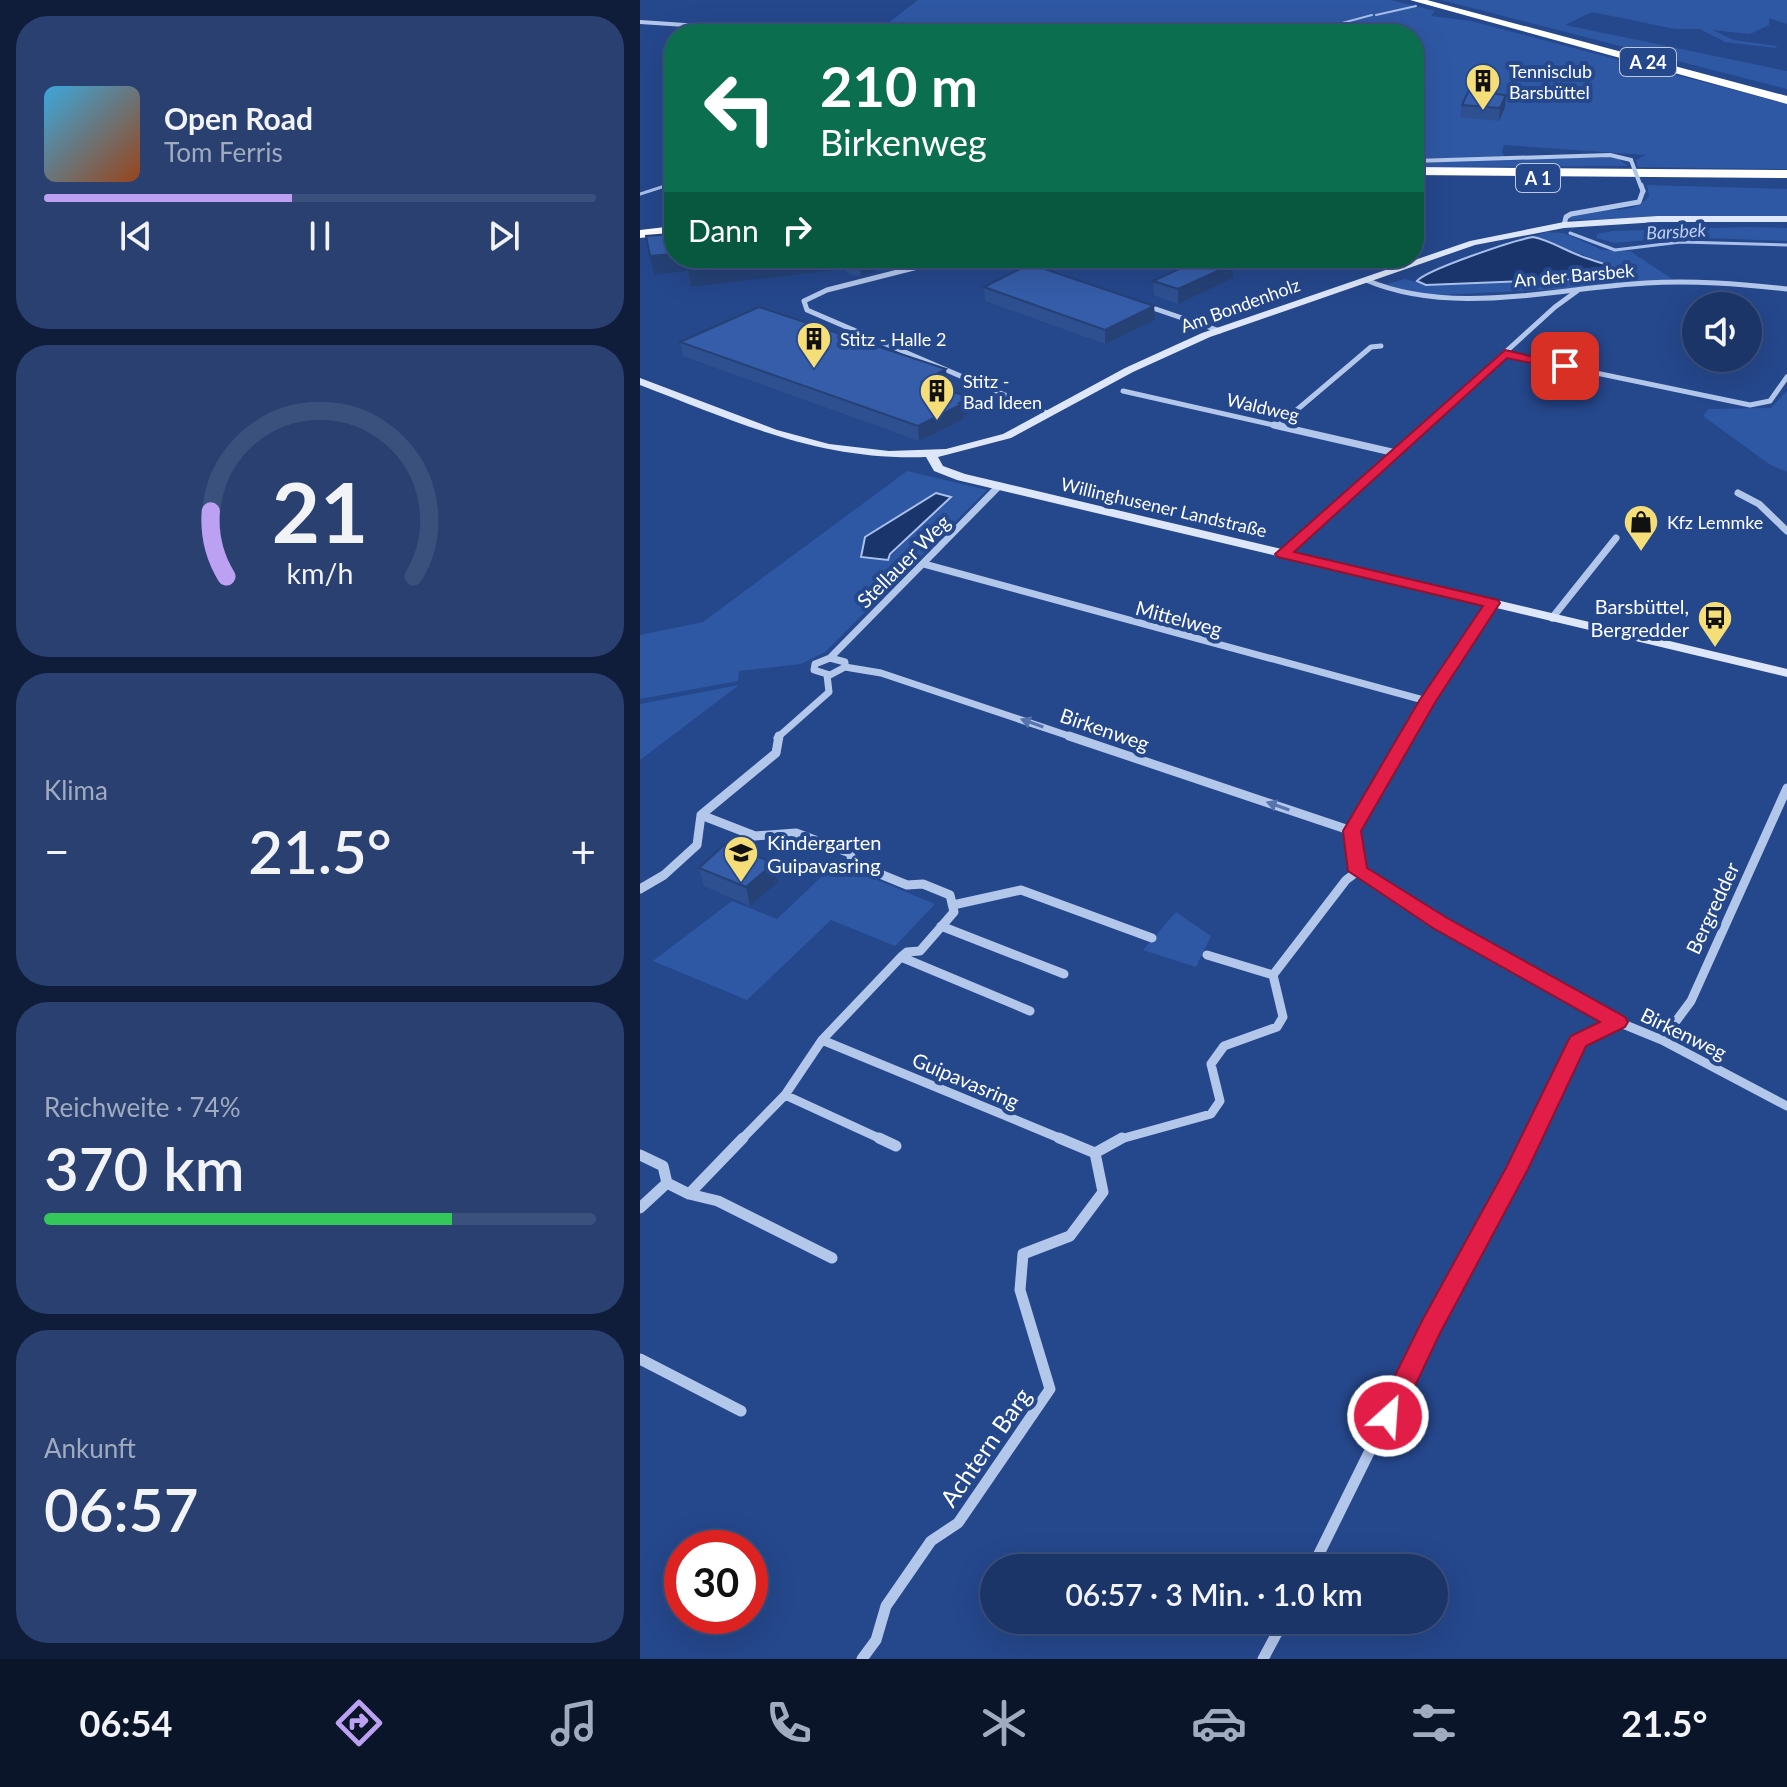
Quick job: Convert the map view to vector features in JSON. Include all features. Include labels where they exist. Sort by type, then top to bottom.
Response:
[{"type":"highway","name":"A 24","points":[[1415,0],[1787,100]]},
{"type":"highway","name":"A 24","points":[[1432,0],[1787,94]]},
{"type":"highway","name":"A 1","points":[[1424,171],[1787,174]]},
{"type":"highway","name":"A 1","points":[[1424,179],[1662,179],[1787,183]]},
{"type":"highway","points":[[640,227],[664,223]]},
{"type":"highway","points":[[640,234],[664,231]]},
{"type":"main road","points":[[1564,225],[1658,219],[1787,219]]},
{"type":"main road","name":"Am Bondenholz","points":[[1424,260],[1473,243],[1564,225]]},
{"type":"main road","name":"Am Bondenholz","points":[[931,455],[995,441],[1129,370],[1220,331],[1401,268]]},
{"type":"main road","points":[[640,381],[803,441],[863,453],[931,455]]},
{"type":"main road","name":"Willinghusener Landstraße","points":[[931,455],[934,463],[945,471],[999,486],[1787,673]]},
{"type":"street","points":[[640,22],[670,24]]},
{"type":"street","name":"Am Bondenholz","points":[[1424,161],[1600,155],[1631,160],[1643,196],[1634,204],[1571,214],[1564,220],[1564,225]]},
{"type":"street","points":[[914,268],[827,290],[804,301],[807,310],[1049,414]]},
{"type":"street","points":[[1035,268],[1041,270]]},
{"type":"street","name":"An der Barsbek","points":[[1366,280],[1393,292],[1415,297],[1578,291],[1681,282],[1787,289]]},
{"type":"street","points":[[1283,554],[1555,307],[1578,291]]},
{"type":"street","points":[[1145,305],[1220,331]]},
{"type":"street","points":[[1279,425],[1371,347],[1381,346]]},
{"type":"street","points":[[1505,354],[1750,405],[1770,401],[1787,377]]},
{"type":"street","name":"Waldweg","points":[[1123,391],[1396,453]]},
{"type":"street","name":"Stellauer Weg","points":[[830,658],[999,486]]},
{"type":"street","points":[[1738,493],[1759,504],[1787,531]]},
{"type":"street","points":[[1552,618],[1616,538]]},
{"type":"street","name":"Mittelweg","points":[[924,564],[1427,701]]},
{"type":"street","points":[[1273,975],[1346,880],[1358,871],[1352,831],[1427,701],[1492,603]]},
{"type":"street","points":[[830,658],[845,662],[845,667],[839,673],[827,675],[814,670],[815,664],[830,658]]},
{"type":"street","name":"Birkenweg","points":[[845,667],[894,677],[1352,831]]},
{"type":"street","points":[[640,889],[664,875],[697,845],[701,815],[776,753],[777,738],[829,692],[827,675]]},
{"type":"street","name":"Bergredder","points":[[1662,1040],[1691,1001],[1787,788]]},
{"type":"street","points":[[689,1194],[785,1095],[822,1040],[901,957],[907,952],[920,951],[954,912],[950,895],[923,884],[907,885],[853,863],[850,853],[796,833],[755,836],[701,815]]},
{"type":"street","name":"Birkenweg","points":[[1358,871],[1440,923],[1618,1022],[1662,1040],[1787,1106]]},
{"type":"street","points":[[953,905],[1021,890],[1152,938]]},
{"type":"street","points":[[941,926],[1064,974]]},
{"type":"street","points":[[1207,955],[1273,975]]},
{"type":"street","points":[[901,957],[1030,1011]]},
{"type":"street","points":[[1095,1153],[1100,1147],[1136,1134],[1211,1114],[1220,1101],[1211,1064],[1224,1046],[1277,1027],[1283,1017],[1273,975]]},
{"type":"street","points":[[1319,1554],[1431,1327],[1517,1169],[1578,1041],[1618,1022]]},
{"type":"street","name":"Guipavasring","points":[[822,1040],[1095,1153]]},
{"type":"street","points":[[785,1095],[896,1146]]},
{"type":"street","name":"Achtern Barg","points":[[862,1659],[876,1640],[886,1606],[931,1541],[958,1523],[1050,1389],[1020,1290],[1023,1254],[1070,1236],[1103,1192],[1095,1153]]},
{"type":"street","points":[[640,1155],[663,1166],[667,1183]]},
{"type":"street","points":[[667,1183],[689,1194],[718,1201],[832,1258]]},
{"type":"street","points":[[640,1208],[667,1183]]},
{"type":"street","points":[[640,1359],[741,1411]]},
{"type":"street","points":[[1263,1659],[1276,1634]]},
{"type":"shaded area","points":[[918,0],[1390,0],[1435,11],[1431,16],[1471,21],[1787,104],[1787,169],[1638,167],[1636,160],[1646,155],[1504,145],[1502,152],[1505,157],[1424,159],[1424,24],[887,24]]},
{"type":"shaded area","points":[[1441,0],[1787,0],[1787,24],[1769,18],[1769,25],[1750,34],[1712,30],[1734,40],[1776,48],[1725,42],[1700,29],[1675,29],[1592,12],[1565,25],[1787,71],[1787,89]]},
{"type":"shaded area","points":[[1605,157],[1618,158],[1628,166],[1424,167],[1424,163]]},
{"type":"shaded area","points":[[1647,185],[1787,189],[1787,216],[1568,220],[1587,211],[1631,208],[1641,204],[1649,196]]},
{"type":"shaded area","points":[[1787,228],[1787,241],[1679,237],[1615,243],[1597,238],[1597,234],[1613,231]]},
{"type":"shaded area","points":[[1547,232],[1564,233],[1602,250],[1630,251],[1672,279],[1561,289],[1414,296],[1380,286],[1405,279],[1426,285],[1625,275],[1608,264],[1533,237]]},
{"type":"shaded area","points":[[1533,237],[1627,273],[1576,279],[1426,285],[1417,281],[1453,263]]},
{"type":"shaded area","points":[[1787,391],[1787,472],[1769,464],[1703,416],[1708,409],[1771,408]]},
{"type":"shaded area","points":[[907,471],[987,490],[825,652],[801,664],[739,671],[738,681],[640,699],[640,635],[703,622]],"holes":[[[942,493],[950,497],[889,558],[866,558],[865,537],[932,495]]]},
{"type":"shaded area","points":[[936,493],[951,497],[890,554],[888,560],[861,557],[865,537]]},
{"type":"shaded area","points":[[739,685],[640,760],[640,704]]},
{"type":"shaded area","points":[[836,863],[935,904],[895,946],[831,920],[747,1000],[653,961],[732,901],[777,919]]},
{"type":"shaded area","points":[[1176,912],[1211,936],[1196,967],[1143,950]]},
{"type":"building","points":[[1469,90],[1506,95],[1500,108],[1462,105]]},
{"type":"building","points":[[664,235],[664,255],[650,256],[646,236]]},
{"type":"building","points":[[1022,268],[1042,268],[1154,306],[1105,330],[984,287]]},
{"type":"building","points":[[1181,268],[1224,268],[1178,289],[1153,281]]},
{"type":"building","name":"Stitz - Halle 2","points":[[759,307],[946,369],[922,382],[969,397],[959,403],[962,404],[918,426],[680,342]]},
{"type":"building","points":[[725,844],[774,863],[746,887],[699,868]]},
{"type":"waterway","points":[[1376,15],[1416,6]]},
{"type":"waterway","points":[[1338,24],[1372,15]]},
{"type":"waterway","points":[[640,194],[664,186]]},
{"type":"waterway","name":"Barsbek","points":[[1570,233],[1615,250],[1681,242],[1787,245]]},
{"type":"place","name":"Tennisclub Barsbüttel","points":[[1483,112]]},
{"type":"place","name":"Stitz - Halle 2","points":[[814,370]]},
{"type":"place","name":"Stitz - Bad Ideen","points":[[937,422]]},
{"type":"place","name":"Kfz Lemmke","points":[[1641,553]]},
{"type":"place","name":"Barsbüttel, Bergredder","points":[[1715,649]]},
{"type":"place","name":"Kindergarten Guipavasring","points":[[741,884]]},
{"type":"route","points":[[1388,1416],[1431,1327],[1517,1169],[1578,1041],[1618,1022],[1440,923],[1358,871],[1352,831],[1427,701],[1492,603],[1283,554],[1505,354],[1565,366]]}]
